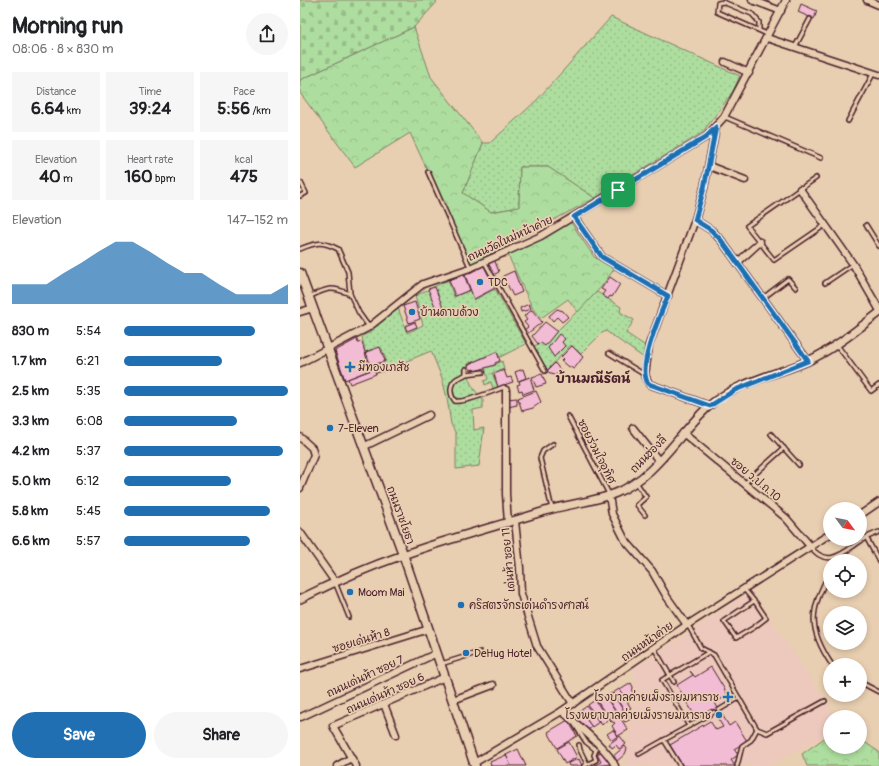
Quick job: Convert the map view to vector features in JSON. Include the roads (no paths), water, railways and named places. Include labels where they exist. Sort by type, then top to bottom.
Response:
[{"type":"main road","name":"ถนนราชโยธา","points":[[300,273],[365,446],[403,554],[453,700],[473,765]]},
{"type":"street","points":[[752,0],[781,11]]},
{"type":"street","name":"ถนนวัดใหม่หน้าค่าย","points":[[300,364],[369,327],[423,284],[470,268],[541,236],[706,137],[724,117],[749,73],[786,0]]},
{"type":"street","points":[[867,0],[879,5]]},
{"type":"street","points":[[768,37],[795,48],[876,74]]},
{"type":"street","points":[[724,62],[749,73]]},
{"type":"street","points":[[710,406],[649,384],[644,375],[649,345],[695,220],[709,166],[716,127]]},
{"type":"street","points":[[709,166],[745,180]]},
{"type":"street","points":[[800,189],[853,264],[879,309]]},
{"type":"street","points":[[574,217],[602,257],[668,296]]},
{"type":"street","points":[[695,220],[711,230],[738,262],[808,361]]},
{"type":"street","points":[[738,262],[760,242]]},
{"type":"street","points":[[300,312],[313,308]]},
{"type":"street","name":"ถนนฮ่องลี","points":[[300,599],[335,582],[403,554],[552,509],[609,495],[636,482],[659,461],[683,433],[710,406],[735,390],[808,361],[837,345],[879,314]]},
{"type":"street","name":"เด่นห้า ซอย 11","points":[[506,390],[506,494],[520,568],[520,594],[537,646],[574,704]]},
{"type":"street","points":[[365,446],[429,415]]},
{"type":"street","points":[[633,428],[659,461]]},
{"type":"street","name":"ซอย ว.ป.ถ.10","points":[[683,433],[786,518],[810,546]]},
{"type":"street","points":[[300,437],[312,448],[314,455],[300,488]]},
{"type":"street","points":[[609,495],[612,514],[625,540],[652,571],[667,597],[687,624]]},
{"type":"street","points":[[867,510],[879,502]]},
{"type":"street","points":[[300,532],[335,582]]},
{"type":"street","name":"ถนนหน้าค่าย","points":[[473,765],[574,704],[687,624],[823,538]]},
{"type":"street","name":"ซอยเด่นห้า 8","points":[[300,669],[429,629]]},
{"type":"street","name":"ถนนเด่นห้า ซอย 7","points":[[301,717],[437,653]]},
{"type":"street","name":"ถนนเด่นห้า ซอย 6","points":[[351,758],[333,726],[445,677]]},
{"type":"street","points":[[453,700],[493,685]]},
{"type":"street","points":[[384,704],[396,735]]},
{"type":"street","points":[[562,711],[597,743],[615,766]]},
{"type":"street","points":[[337,766],[351,758],[356,766]]},
{"type":"lane","points":[[759,30],[759,22],[752,14],[723,2],[718,3],[717,12],[759,30],[768,37]]},
{"type":"lane","points":[[795,48],[810,19]]},
{"type":"lane","points":[[848,122],[876,74]]},
{"type":"lane","points":[[724,117],[821,158]]},
{"type":"lane","points":[[428,172],[470,268]]},
{"type":"lane","points":[[816,178],[747,226],[774,260],[825,225]]},
{"type":"lane","points":[[300,196],[306,193],[301,183]]},
{"type":"lane","points":[[866,225],[879,246]]},
{"type":"lane","points":[[300,250],[315,243],[326,243],[338,249],[348,272],[350,294],[369,327]]},
{"type":"lane","points":[[484,261],[545,371]]},
{"type":"lane","points":[[825,283],[853,264]]},
{"type":"lane","points":[[763,298],[788,279],[796,288]]},
{"type":"lane","points":[[309,297],[328,288],[336,288],[350,294]]},
{"type":"lane","points":[[837,345],[871,390],[879,385]]},
{"type":"lane","points":[[609,353],[644,375]]},
{"type":"lane","points":[[466,369],[466,374]]},
{"type":"lane","points":[[483,372],[466,374],[454,380],[451,394],[455,401],[458,402],[504,387],[506,390]]},
{"type":"lane","name":"ซอยร่วมใจอุทิศ","points":[[568,416],[609,495]]},
{"type":"lane","points":[[771,434],[799,465]]},
{"type":"lane","points":[[552,509],[540,458],[543,451],[553,444]]},
{"type":"lane","points":[[745,483],[784,448]]},
{"type":"lane","points":[[636,482],[646,497],[637,505],[644,515]]},
{"type":"lane","points":[[867,538],[879,532]]},
{"type":"lane","points":[[867,540],[879,561]]},
{"type":"lane","points":[[810,546],[816,554],[823,557]]},
{"type":"lane","points":[[841,554],[854,546]]},
{"type":"lane","points":[[335,582],[349,617]]},
{"type":"lane","points":[[823,585],[820,591],[813,625],[822,650],[827,658]]},
{"type":"lane","points":[[744,589],[754,601],[766,618],[736,638],[724,620],[754,601]]},
{"type":"lane","points":[[687,624],[701,648],[714,655],[757,729],[767,733],[823,702]]},
{"type":"lane","points":[[654,648],[674,682]]},
{"type":"lane","points":[[441,664],[480,652]]},
{"type":"lane","points":[[689,726],[662,680],[709,652]]},
{"type":"lane","points":[[867,686],[879,692]]},
{"type":"lane","points":[[719,710],[739,698]]},
{"type":"lane","points":[[639,754],[714,712]]},
{"type":"lane","points":[[573,721],[586,742],[596,750],[594,755],[596,760],[586,765],[579,745]]},
{"type":"lane","points":[[737,766],[742,746],[751,740],[757,729]]},
{"type":"lane","points":[[664,740],[680,766]]},
{"type":"place","name":"TDC","points":[[480,282]]},
{"type":"place","name":"บ้านดาบด้วง","points":[[412,312]]},
{"type":"place","name":"มีทองเภสัช","points":[[350,367]]},
{"type":"place","name":"7-Eleven","points":[[330,428]]},
{"type":"place","name":"Moom Mai","points":[[350,592]]},
{"type":"place","name":"คริสตรจักรเด่นดำรงศาสน์","points":[[461,605]]},
{"type":"place","name":"DeHug Hotel","points":[[466,653]]},
{"type":"place","name":"โรงบาลค่ายเม็งรายมหาราช","points":[[728,697]]},
{"type":"place","name":"โรงพยาบาลค่ายเม็งรายมหาราช","points":[[719,715]]},
{"type":"district","name":"บ้านมณีรัตน์","points":[[593,378]]}]
